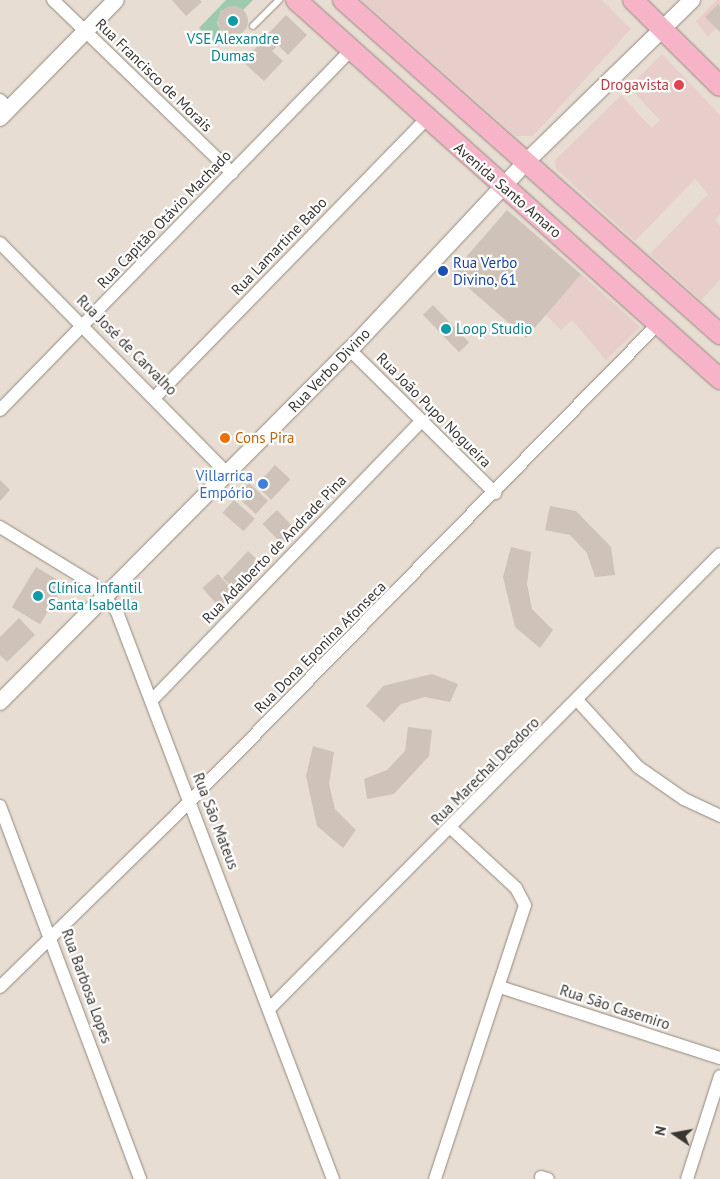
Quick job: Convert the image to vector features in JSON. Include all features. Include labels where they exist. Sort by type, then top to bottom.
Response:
[{"type":"main road","name":"Avenida Santo Amaro","points":[[296,0],[426,119],[503,185],[720,379]]},
{"type":"main road","points":[[343,0],[720,334]]},
{"type":"main road","points":[[633,0],[720,86]]},
{"type":"street","name":"Rua Francisco de Morais","points":[[53,0],[232,173]]},
{"type":"street","points":[[3,109],[116,0]]},
{"type":"street","name":"Rua Verbo Divino","points":[[0,702],[350,350],[503,185],[692,0]]},
{"type":"street","name":"Rua Capitão Otávio Machado","points":[[0,410],[351,50]]},
{"type":"street","name":"Rua Lamartine Babo","points":[[156,396],[426,119]]},
{"type":"street","name":"Rua José de Carvalho","points":[[0,243],[156,396],[227,473]]},
{"type":"street","name":"Rua Dona Eponina Afonseca","points":[[0,987],[190,800],[495,493],[658,324]]},
{"type":"street","name":"Rua João Pupo Nogueira","points":[[350,350],[420,422],[495,493]]},
{"type":"street","name":"Rua Adalberto de Andrade Pina","points":[[152,700],[420,422]]},
{"type":"street","name":"Rua São Mateus","points":[[2,530],[106,596],[117,612],[270,1008],[333,1179]]},
{"type":"street","name":"Rua Marechal Deodoro","points":[[270,1008],[578,701],[720,554]]},
{"type":"street","points":[[578,701],[638,766],[684,799],[720,816]]},
{"type":"street","name":"Rua Barbosa Lopes","points":[[0,806],[51,935],[140,1179]]},
{"type":"street","points":[[435,1179],[525,913],[523,899],[451,828]]},
{"type":"street","name":"Rua São Casemiro","points":[[500,986],[720,1058]]},
{"type":"street","points":[[687,1179],[720,1076]]},
{"type":"lane","points":[[253,26],[279,0]]},
{"type":"shaded area","points":[[362,0],[602,0],[631,29],[533,136],[516,136]]},
{"type":"shaded area","points":[[717,0],[720,0],[720,24],[708,37],[696,21]]},
{"type":"shaded area","points":[[662,54],[720,115],[720,214],[715,220],[720,226],[720,280],[701,300],[650,254],[708,194],[695,179],[635,241],[556,169],[555,160],[621,95],[652,128],[660,120],[629,87]]},
{"type":"shaded area","points":[[581,274],[640,327],[606,360],[572,320],[561,330],[545,314]]},
{"type":"green space","points":[[226,0],[253,0],[243,10],[233,6],[221,11],[217,23],[222,33],[214,42],[199,28]]},
{"type":"building","points":[[172,0],[200,0],[202,2],[186,16]]},
{"type":"building","points":[[718,4],[720,6],[720,32],[705,17]]},
{"type":"building","name":"VSE Alexandre Dumas","points":[[233,6],[244,10],[248,21],[244,32],[233,36],[222,32],[218,21],[222,10]]},
{"type":"building","points":[[286,15],[307,35],[288,55],[278,45],[272,51],[283,61],[264,81],[243,62],[262,41],[268,47],[274,41],[267,35]]},
{"type":"building","points":[[507,210],[581,274],[526,338],[452,273]]},
{"type":"building","name":"Loop Studio","points":[[433,305],[469,342],[459,352],[423,315]]},
{"type":"building","points":[[275,465],[290,479],[271,500],[256,485]]},
{"type":"building","points":[[0,480],[10,490],[0,501]]},
{"type":"building","points":[[249,483],[268,501],[256,514],[237,496]]},
{"type":"building","points":[[234,500],[255,519],[243,531],[223,513]]},
{"type":"building","points":[[550,506],[576,511],[611,547],[615,575],[595,577],[587,553],[570,535],[545,530]]},
{"type":"building","points":[[277,510],[296,530],[282,544],[263,524]]},
{"type":"building","points":[[511,547],[531,552],[527,584],[532,609],[553,630],[540,648],[515,627],[503,577]]},
{"type":"building","points":[[248,551],[262,564],[237,591],[223,578]]},
{"type":"building","name":"Clínica Infantil Santa Isabella","points":[[36,567],[64,584],[40,624],[12,607]]},
{"type":"building","points":[[218,574],[235,593],[219,607],[202,588]]},
{"type":"building","points":[[19,618],[35,635],[7,662],[0,655],[0,637]]},
{"type":"building","points":[[432,674],[458,684],[450,702],[425,697],[401,704],[384,722],[366,706],[383,686]]},
{"type":"building","points":[[408,727],[432,730],[429,756],[394,794],[367,799],[364,779],[387,770],[405,751]]},
{"type":"building","points":[[313,746],[334,752],[329,784],[335,809],[356,830],[343,848],[317,826],[306,776]]},
{"type":"place","name":"VSE Alexandre Dumas","points":[[233,21]]},
{"type":"place","name":"Drogavista","points":[[679,85]]},
{"type":"place","name":"Rua Verbo Divino, 61","points":[[443,271]]},
{"type":"place","name":"Loop Studio","points":[[446,329]]},
{"type":"place","name":"Cons Pira","points":[[225,438]]},
{"type":"place","name":"Villarrica Empório","points":[[263,484]]},
{"type":"place","name":"Clínica Infantil Santa Isabella","points":[[38,596]]}]
